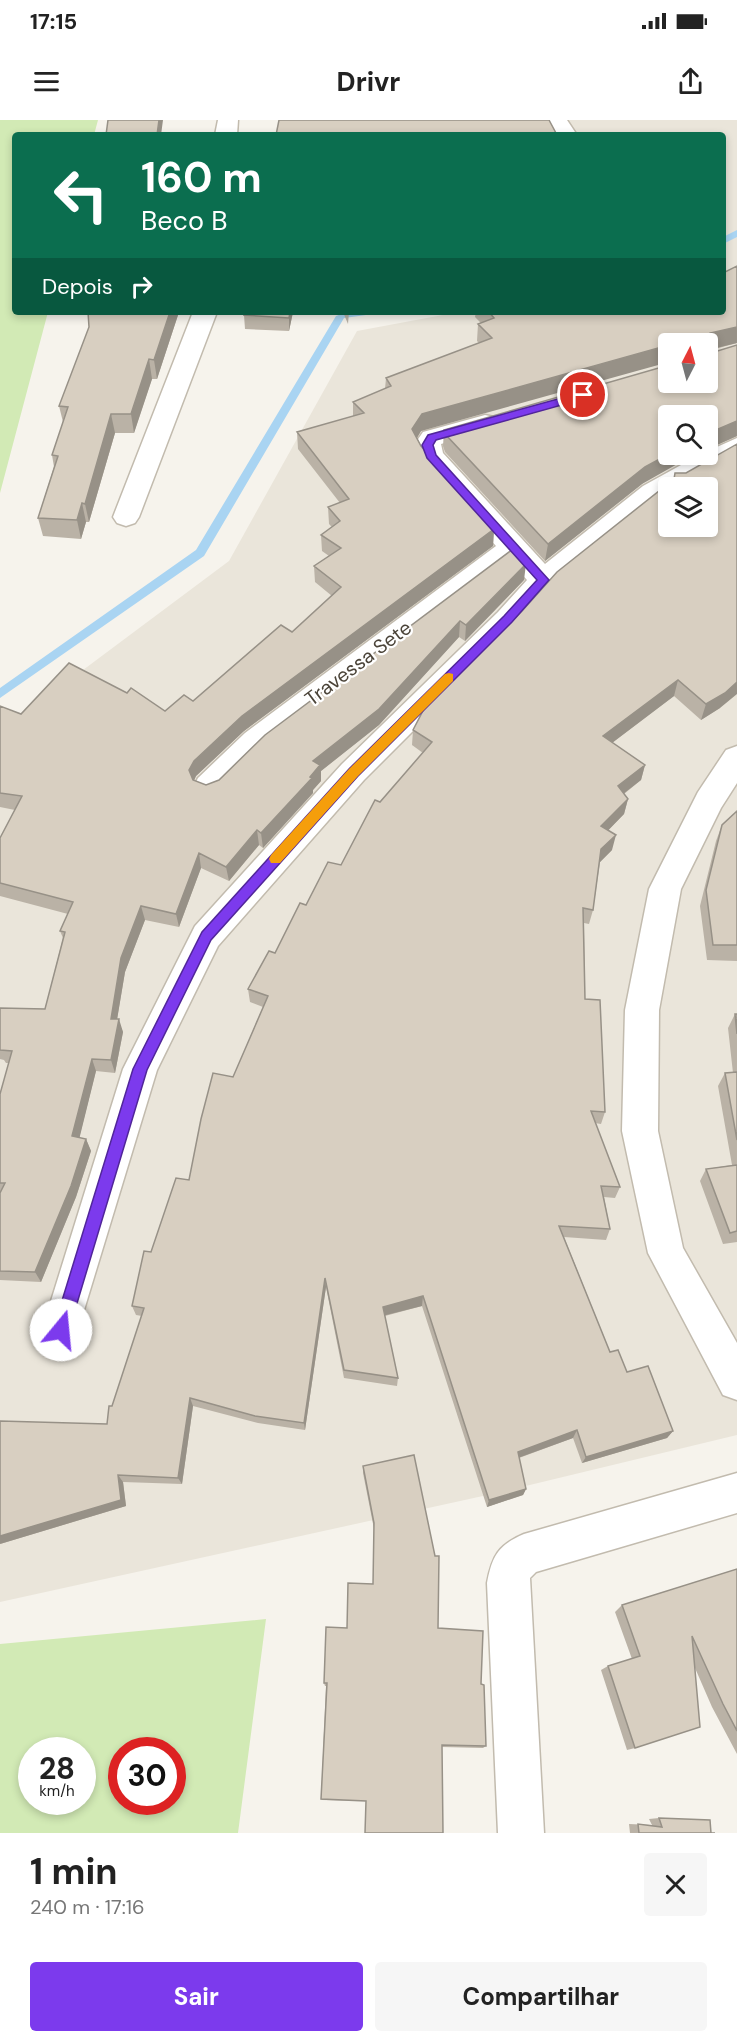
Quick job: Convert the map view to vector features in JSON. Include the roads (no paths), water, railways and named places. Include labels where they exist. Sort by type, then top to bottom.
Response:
[{"type":"street","points":[[126,518],[204,315]]},
{"type":"street","points":[[511,415],[432,438],[427,445],[431,456],[543,580]]},
{"type":"street","points":[[61,1330],[140,1069],[207,936],[353,772],[508,619],[543,580],[652,492],[737,446]]},
{"type":"street","name":"Travessa Sete","points":[[209,786],[255,741],[513,547]]},
{"type":"street","points":[[737,759],[709,801],[665,889],[642,1010],[640,1131],[666,1254],[737,1381]]},
{"type":"street","points":[[521,1833],[508,1583],[512,1567],[524,1555],[737,1493]]},
{"type":"waterway","points":[[726,239],[737,233]]},
{"type":"waterway","points":[[0,694],[200,553],[341,316],[347,315]]}]
